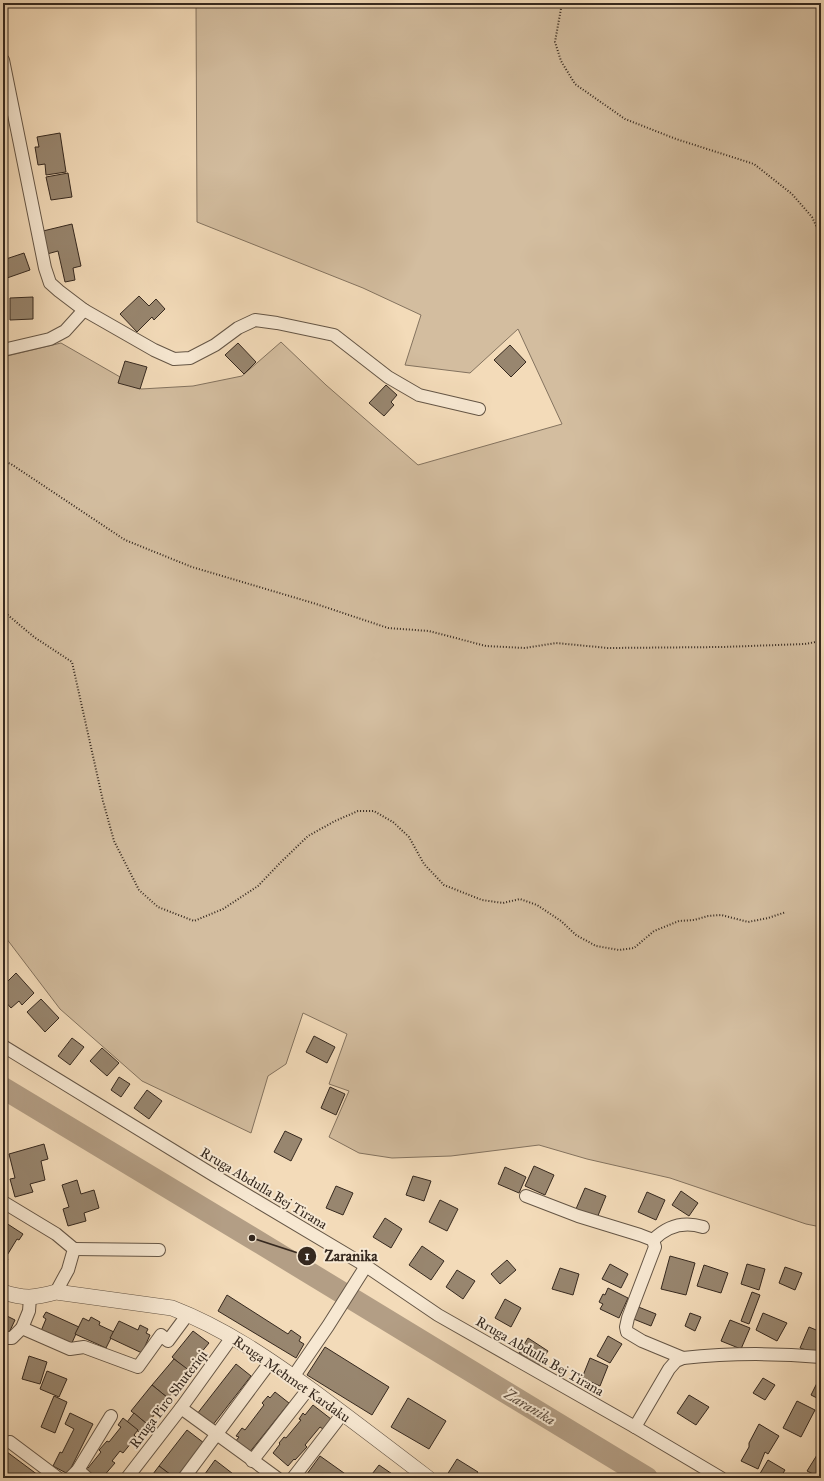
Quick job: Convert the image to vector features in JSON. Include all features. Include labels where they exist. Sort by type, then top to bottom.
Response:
[{"type":"street","points":[[3,60],[45,268],[50,283],[84,310],[154,350],[174,359],[190,358],[215,345],[238,328],[255,320],[334,335],[388,377],[419,395],[479,409]]},
{"type":"street","points":[[3,350],[50,339],[65,331],[84,310]]},
{"type":"street","name":"Rruga Abdulla Bej Tirana","points":[[3,1046],[366,1266],[438,1315],[635,1427],[721,1478]]},
{"type":"street","points":[[526,1196],[578,1216],[653,1240]]},
{"type":"street","points":[[3,1202],[56,1234],[74,1249],[159,1250]]},
{"type":"street","points":[[653,1240],[662,1232],[682,1224],[692,1224],[703,1227]]},
{"type":"street","points":[[653,1240],[655,1247],[628,1318],[626,1327],[627,1332],[642,1341],[683,1358]]},
{"type":"street","points":[[56,1292],[68,1270],[74,1249]]},
{"type":"street","points":[[293,1376],[328,1326],[366,1266]]},
{"type":"street","name":"Rruga Mehmet Kardaku","points":[[3,1292],[17,1297],[30,1298],[41,1297],[56,1292],[172,1308],[188,1314],[232,1337],[293,1376],[428,1478]]},
{"type":"street","points":[[3,1338],[12,1338],[22,1328],[29,1311],[30,1298]]},
{"type":"street","points":[[22,1328],[70,1349],[84,1347],[138,1368],[161,1336],[168,1341],[188,1314]]},
{"type":"street","name":"Rruga Piro Shuteriqi","points":[[127,1478],[181,1408],[232,1337]]},
{"type":"street","points":[[635,1427],[669,1369],[676,1361],[683,1358],[750,1354],[788,1354],[821,1357]]},
{"type":"street","points":[[184,1478],[271,1361]]},
{"type":"street","points":[[252,1461],[309,1388]]},
{"type":"street","points":[[181,1408],[277,1478]]},
{"type":"street","points":[[293,1478],[342,1413]]},
{"type":"street","points":[[78,1475],[111,1416]]},
{"type":"street","points":[[10,1442],[58,1478]]},
{"type":"path","points":[[562,3],[554,42],[561,61],[575,84],[625,118],[676,139],[754,164],[792,194],[812,217],[821,236]]},
{"type":"path","points":[[3,461],[11,464],[125,540],[192,567],[388,628],[429,631],[486,646],[525,648],[556,643],[608,648],[722,648],[805,644],[821,641]]},
{"type":"path","points":[[3,611],[34,637],[72,662],[103,801],[114,841],[139,890],[158,907],[194,921],[222,909],[258,886],[308,836],[335,821],[358,811],[374,811],[393,822],[409,837],[424,864],[444,885],[482,900],[503,903],[520,899],[537,905],[561,921],[576,935],[596,946],[619,950],[634,948],[654,931],[679,921],[721,915],[748,922],[768,918],[786,912]]},
{"type":"shaded area","points":[[196,3],[821,3],[821,1227],[806,1224],[670,1178],[587,1159],[539,1145],[451,1156],[392,1158],[359,1153],[329,1137],[349,1091],[329,1084],[347,1034],[303,1013],[286,1064],[268,1076],[251,1133],[142,1081],[60,1009],[3,934],[3,357],[61,343],[141,389],[193,386],[242,376],[281,342],[326,385],[418,465],[562,424],[518,329],[470,373],[405,365],[421,315],[363,288],[197,222]]},
{"type":"building","points":[[60,133],[66,172],[46,175],[45,164],[38,165],[35,147],[39,147],[37,137]]},
{"type":"building","points":[[68,173],[72,197],[51,200],[46,177]]},
{"type":"building","points":[[72,224],[81,266],[73,268],[75,280],[65,282],[58,251],[47,254],[43,231]]},
{"type":"building","points":[[24,253],[30,270],[7,278],[3,267],[3,260]]},
{"type":"building","points":[[139,296],[149,306],[156,299],[165,309],[154,320],[152,317],[137,332],[120,314]]},
{"type":"building","points":[[33,297],[33,319],[10,320],[10,298]]},
{"type":"building","points":[[238,343],[256,362],[244,374],[225,355]]},
{"type":"building","points":[[510,345],[526,362],[511,377],[494,360]]},
{"type":"building","points":[[125,361],[147,367],[140,389],[118,383]]},
{"type":"building","points":[[386,385],[397,395],[391,402],[394,405],[384,416],[369,403]]},
{"type":"building","points":[[16,973],[34,993],[22,1005],[19,1001],[11,1008],[3,999],[3,986]]},
{"type":"building","points":[[41,999],[59,1018],[45,1032],[27,1012]]},
{"type":"building","points":[[314,1036],[335,1047],[327,1063],[306,1052]]},
{"type":"building","points":[[72,1038],[84,1047],[70,1065],[58,1056]]},
{"type":"building","points":[[102,1048],[119,1063],[107,1076],[90,1061]]},
{"type":"building","points":[[119,1077],[130,1084],[121,1097],[111,1090]]},
{"type":"building","points":[[330,1087],[345,1094],[336,1115],[321,1108]]},
{"type":"building","points":[[147,1090],[162,1101],[149,1119],[134,1108]]},
{"type":"building","points":[[285,1131],[302,1139],[291,1161],[274,1152]]},
{"type":"building","points":[[44,1144],[48,1159],[41,1161],[45,1180],[30,1184],[33,1192],[15,1197],[10,1179],[15,1178],[9,1154]]},
{"type":"building","points":[[534,1166],[554,1175],[545,1195],[525,1186]]},
{"type":"building","points":[[505,1167],[526,1177],[519,1193],[498,1184]]},
{"type":"building","points":[[413,1176],[431,1181],[424,1201],[406,1195]]},
{"type":"building","points":[[77,1180],[81,1194],[94,1190],[99,1208],[84,1213],[86,1221],[68,1226],[63,1209],[69,1207],[62,1185]]},
{"type":"building","points":[[336,1186],[353,1193],[343,1215],[326,1208]]},
{"type":"building","points":[[585,1188],[606,1196],[597,1218],[576,1209]]},
{"type":"building","points":[[681,1191],[698,1203],[689,1216],[672,1205]]},
{"type":"building","points":[[647,1192],[665,1200],[656,1220],[638,1212]]},
{"type":"building","points":[[440,1200],[458,1209],[447,1231],[429,1222]]},
{"type":"building","points":[[385,1218],[402,1229],[391,1248],[373,1237]]},
{"type":"building","points":[[3,1221],[23,1234],[19,1240],[17,1239],[6,1257],[8,1259],[4,1265]]},
{"type":"building","points":[[422,1246],[444,1261],[431,1280],[409,1265]]},
{"type":"building","points":[[670,1256],[695,1263],[686,1295],[661,1289]]},
{"type":"building","points":[[507,1260],[516,1270],[500,1284],[491,1274]]},
{"type":"building","points":[[610,1264],[628,1274],[621,1288],[602,1279]]},
{"type":"building","points":[[747,1264],[765,1269],[759,1290],[741,1284]]},
{"type":"building","points":[[704,1265],[728,1273],[721,1293],[697,1286]]},
{"type":"building","points":[[785,1267],[802,1273],[795,1290],[779,1283]]},
{"type":"building","points":[[560,1268],[579,1274],[573,1295],[552,1289]]},
{"type":"building","points":[[457,1270],[475,1281],[463,1299],[446,1287]]},
{"type":"building","points":[[608,1288],[628,1298],[619,1318],[600,1309],[603,1304],[599,1302],[603,1294],[605,1295]]},
{"type":"building","points":[[752,1292],[760,1295],[749,1324],[741,1321]]},
{"type":"building","points":[[227,1295],[288,1334],[291,1330],[301,1337],[299,1341],[304,1344],[296,1358],[218,1311]]},
{"type":"building","points":[[505,1299],[521,1308],[511,1327],[495,1318]]},
{"type":"building","points":[[636,1306],[656,1314],[651,1326],[631,1318]]},
{"type":"building","points":[[46,1312],[79,1327],[71,1345],[41,1331],[46,1319],[43,1317]]},
{"type":"building","points":[[690,1313],[701,1317],[695,1331],[685,1326]]},
{"type":"building","points":[[763,1313],[787,1323],[777,1341],[756,1330]]},
{"type":"building","points":[[3,1314],[15,1320],[7,1337],[3,1335]]},
{"type":"building","points":[[91,1317],[100,1322],[99,1325],[114,1332],[106,1348],[75,1334],[83,1318],[89,1321]]},
{"type":"building","points":[[730,1320],[750,1328],[741,1349],[721,1341]]},
{"type":"building","points":[[119,1321],[138,1330],[140,1325],[148,1329],[146,1333],[150,1335],[142,1353],[110,1338]]},
{"type":"building","points":[[809,1327],[821,1332],[816,1353],[800,1348]]},
{"type":"building","points":[[193,1331],[209,1343],[187,1370],[172,1357]]},
{"type":"building","points":[[608,1336],[622,1344],[610,1363],[597,1356]]},
{"type":"building","points":[[528,1338],[548,1351],[538,1366],[519,1353]]},
{"type":"building","points":[[325,1347],[389,1387],[372,1415],[307,1375]]},
{"type":"building","points":[[29,1356],[47,1362],[40,1384],[22,1379]]},
{"type":"building","points":[[590,1358],[608,1366],[600,1386],[582,1378]]},
{"type":"building","points":[[174,1359],[190,1371],[168,1398],[152,1385]]},
{"type":"building","points":[[236,1364],[251,1376],[212,1426],[197,1414]]},
{"type":"building","points":[[47,1371],[67,1379],[59,1397],[40,1389]]},
{"type":"building","points":[[821,1377],[821,1400],[811,1395]]},
{"type":"building","points":[[763,1378],[775,1385],[765,1400],[753,1393]]},
{"type":"building","points":[[152,1385],[168,1398],[147,1424],[131,1411]]},
{"type":"building","points":[[275,1392],[289,1403],[249,1453],[235,1442],[239,1437],[236,1436],[242,1428],[245,1430],[264,1405],[262,1403],[268,1396],[270,1398]]},
{"type":"building","points":[[689,1395],[709,1407],[696,1425],[677,1413]]},
{"type":"building","points":[[54,1396],[67,1402],[55,1433],[41,1427]]},
{"type":"building","points":[[408,1398],[446,1421],[429,1449],[391,1427]]},
{"type":"building","points":[[797,1401],[815,1410],[801,1437],[783,1428]]},
{"type":"building","points":[[313,1405],[331,1419],[323,1429],[320,1427],[305,1445],[307,1447],[288,1466],[273,1453],[284,1437],[286,1438],[301,1420],[299,1419],[303,1413],[305,1415]]},
{"type":"building","points":[[70,1413],[93,1424],[68,1474],[53,1466],[60,1452],[62,1453],[74,1429],[65,1424]]},
{"type":"building","points":[[134,1413],[147,1424],[140,1433],[127,1422]]},
{"type":"building","points":[[123,1418],[138,1430],[134,1435],[136,1437],[123,1453],[120,1451],[112,1461],[115,1463],[102,1478],[89,1478],[82,1472],[86,1466],[88,1468],[101,1452],[99,1450],[107,1441],[109,1442],[121,1427],[118,1425]]},
{"type":"building","points":[[759,1424],[779,1436],[768,1454],[765,1452],[758,1469],[741,1461]]},
{"type":"building","points":[[187,1430],[204,1443],[177,1478],[175,1478],[159,1466]]},
{"type":"building","points":[[3,1449],[42,1478],[13,1478],[3,1471]]},
{"type":"building","points":[[817,1455],[821,1457],[821,1478],[807,1471]]},
{"type":"building","points":[[320,1456],[351,1478],[304,1478]]},
{"type":"building","points":[[457,1459],[478,1472],[474,1478],[445,1478]]},
{"type":"building","points":[[215,1460],[237,1477],[202,1478]]},
{"type":"building","points":[[768,1460],[785,1470],[780,1478],[758,1477]]},
{"type":"building","points":[[379,1465],[398,1478],[369,1478]]},
{"type":"building","points":[[159,1466],[175,1478],[150,1478]]},
{"type":"waterway","name":"Zaranika","points":[[3,1088],[647,1478]]},
{"type":"place","name":"Zaranika","points":[[252,1238]]}]
